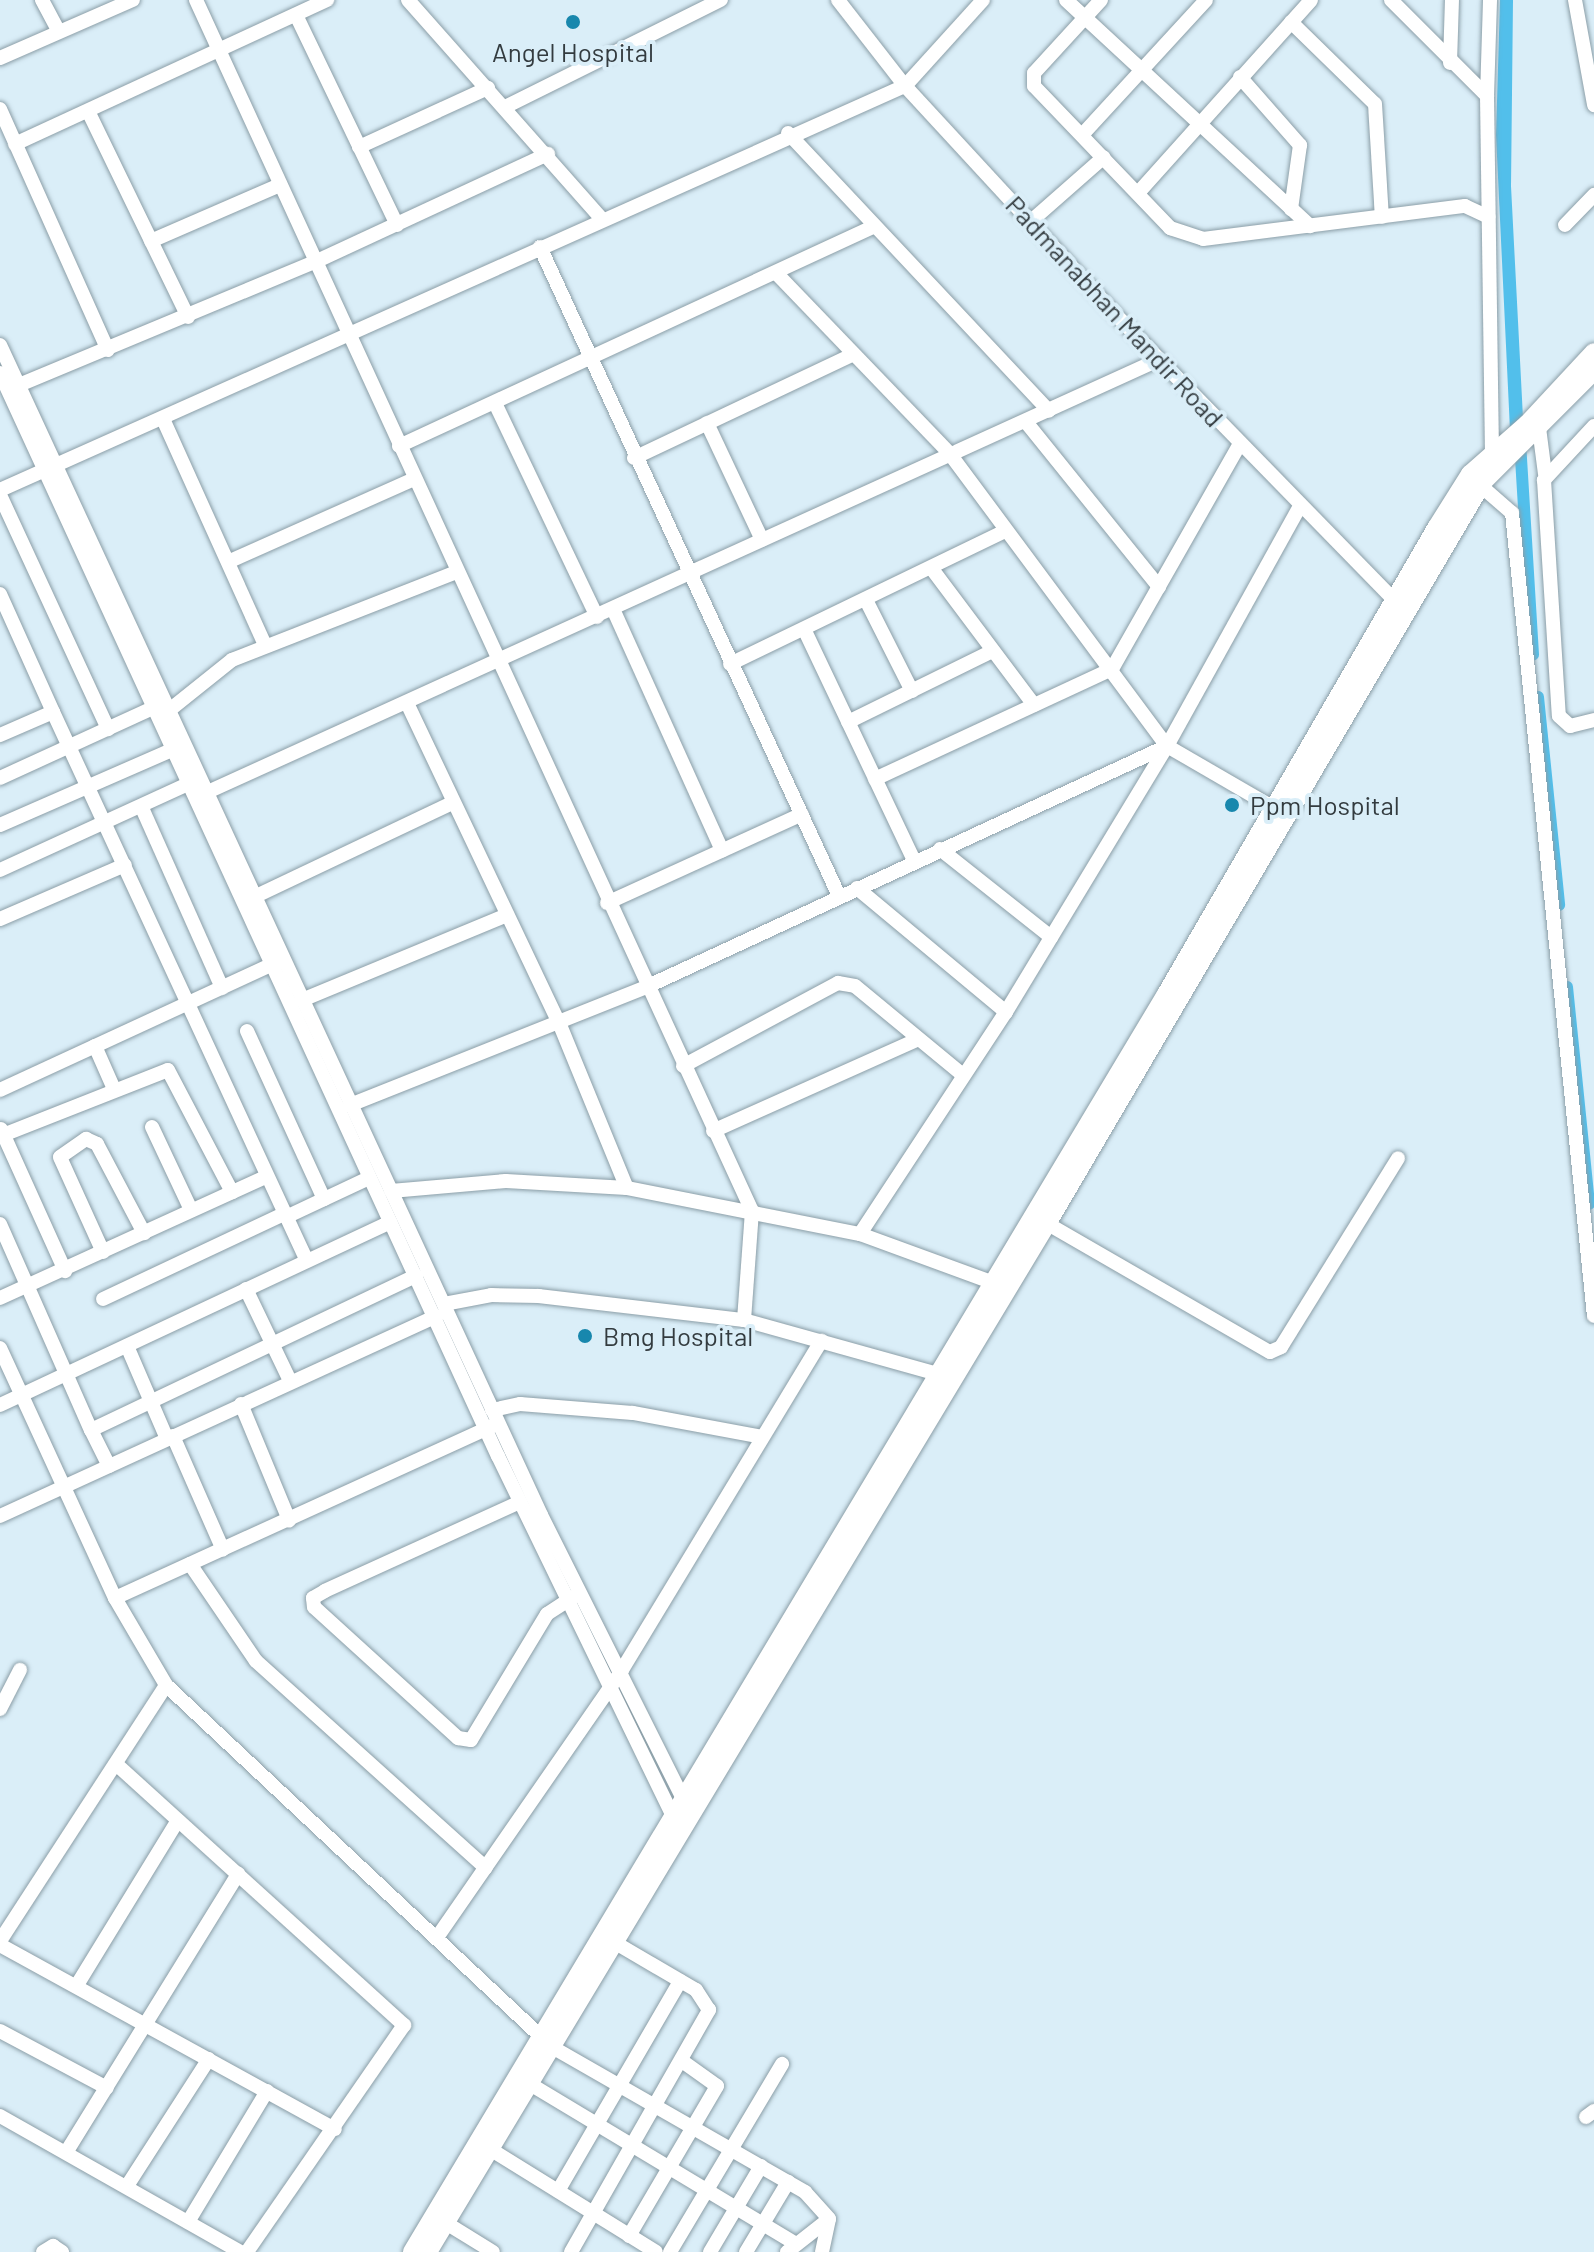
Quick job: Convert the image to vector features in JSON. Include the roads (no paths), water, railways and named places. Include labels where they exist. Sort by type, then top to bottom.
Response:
[{"type":"main road","points":[[1535,426],[1594,352]]},
{"type":"main road","points":[[1400,606],[1501,458],[1594,371]]},
{"type":"main road","points":[[412,2252],[681,1834],[946,1377],[1281,812],[1400,606],[1470,474],[1501,458]]},
{"type":"main road","points":[[428,2252],[530,2084],[547,2041],[672,1815],[946,1377]]},
{"type":"street","points":[[42,0],[58,30]]},
{"type":"street","points":[[0,58],[58,30],[133,0]]},
{"type":"street","points":[[196,0],[315,262],[350,330],[456,572],[502,659],[607,903],[752,1211],[744,1320]]},
{"type":"street","points":[[15,144],[327,0]]},
{"type":"street","points":[[408,0],[548,154],[602,219]]},
{"type":"street","points":[[505,107],[721,0]]},
{"type":"street","name":"Padmanabhan Mandir Road","points":[[838,0],[905,86],[1030,222],[1158,360],[1400,606]]},
{"type":"street","points":[[108,729],[0,493],[350,330],[788,133],[905,86],[983,0]]},
{"type":"street","points":[[1066,0],[1310,226]]},
{"type":"street","points":[[1101,0],[1032,78],[1170,228],[1194,238],[1465,206],[1489,217]]},
{"type":"street","points":[[1082,135],[1206,0]]},
{"type":"street","points":[[1138,193],[1197,121],[1311,0]]},
{"type":"street","points":[[1391,0],[1450,63],[1487,96]]},
{"type":"street","points":[[1450,63],[1452,0]]},
{"type":"street","points":[[1490,0],[1487,96],[1489,217],[1501,458]]},
{"type":"street","points":[[1575,0],[1594,105]]},
{"type":"street","points":[[296,15],[397,225]]},
{"type":"street","points":[[1291,22],[1375,104],[1382,217]]},
{"type":"street","points":[[1240,77],[1300,145],[1291,209]]},
{"type":"street","points":[[359,147],[488,88]]},
{"type":"street","points":[[0,109],[108,350]]},
{"type":"street","points":[[88,111],[188,317]]},
{"type":"street","points":[[788,133],[1049,411]]},
{"type":"street","points":[[19,385],[315,262],[548,154]]},
{"type":"street","points":[[1030,222],[1104,157]]},
{"type":"street","points":[[151,241],[280,185]]},
{"type":"street","points":[[1565,225],[1594,195]]},
{"type":"street","points":[[399,446],[875,226]]},
{"type":"street","points":[[540,247],[634,458],[839,896]]},
{"type":"street","points":[[776,273],[950,454],[1167,746],[1281,812]]},
{"type":"street","points":[[0,345],[19,385],[50,469]]},
{"type":"street","points":[[634,458],[852,355]]},
{"type":"street","points":[[0,870],[142,808],[196,791],[407,703],[1158,360]]},
{"type":"street","points":[[0,373],[50,469],[277,962],[369,1178],[391,1213],[440,1310],[573,1597],[608,1687],[681,1834]]},
{"type":"street","points":[[495,403],[597,617]]},
{"type":"street","points":[[163,419],[230,561],[265,645]]},
{"type":"street","points":[[1026,422],[1159,587]]},
{"type":"street","points":[[707,423],[762,540]]},
{"type":"street","points":[[1535,426],[1545,474],[1559,716],[1570,726],[1594,720]]},
{"type":"street","points":[[1545,474],[1594,426]]},
{"type":"street","points":[[875,779],[1112,669],[1240,444]]},
{"type":"street","points":[[230,561],[414,479]]},
{"type":"street","points":[[1481,486],[1512,513],[1594,1316]]},
{"type":"street","points":[[860,1234],[1006,1012],[1167,746],[1300,506]]},
{"type":"street","points":[[730,664],[805,631],[1005,531]]},
{"type":"street","points":[[932,569],[1034,705]]},
{"type":"street","points":[[0,778],[108,729],[160,713],[204,677],[265,645],[456,572]]},
{"type":"street","points":[[1,598],[306,1259]]},
{"type":"street","points":[[866,600],[912,691]]},
{"type":"street","points":[[613,609],[722,850]]},
{"type":"street","points":[[805,631],[914,861]]},
{"type":"street","points":[[848,722],[992,651]]},
{"type":"street","points":[[407,703],[560,1025],[627,1188]]},
{"type":"street","points":[[0,735],[53,712]]},
{"type":"street","points":[[160,713],[172,750],[254,897],[277,962],[302,1000],[391,1191],[391,1213],[416,1276],[440,1310],[492,1421],[520,1502],[573,1597],[622,1670],[691,1816]]},
{"type":"street","points":[[350,1105],[560,1025],[1167,746]]},
{"type":"street","points":[[0,825],[172,750]]},
{"type":"street","points":[[254,897],[452,803]]},
{"type":"street","points":[[142,808],[222,988]]},
{"type":"street","points":[[607,903],[802,814]]},
{"type":"street","points":[[940,849],[1051,937]]},
{"type":"street","points":[[0,919],[125,865]]},
{"type":"street","points":[[857,888],[1006,1012]]},
{"type":"street","points":[[302,1000],[507,915]]},
{"type":"street","points":[[0,1090],[277,962]]},
{"type":"street","points":[[683,1066],[838,983],[855,986],[916,1040],[963,1075]]},
{"type":"street","points":[[247,1031],[324,1199]]},
{"type":"street","points":[[713,1131],[916,1040]]},
{"type":"street","points":[[95,1046],[114,1089]]},
{"type":"street","points":[[65,1271],[2,1131],[157,1071],[172,1073],[232,1192]]},
{"type":"street","points":[[152,1127],[191,1210]]},
{"type":"street","points":[[103,1252],[60,1157],[86,1139],[97,1144],[144,1233]]},
{"type":"street","points":[[1040,1220],[1259,1349],[1276,1351],[1398,1158]]},
{"type":"street","points":[[0,1298],[266,1177]]},
{"type":"street","points":[[103,1299],[369,1178]]},
{"type":"street","points":[[391,1191],[506,1181],[627,1188],[860,1234],[1000,1286]]},
{"type":"street","points":[[0,1405],[246,1289],[391,1213]]},
{"type":"street","points":[[0,1224],[25,1287],[109,1466]]},
{"type":"street","points":[[91,1430],[416,1276]]},
{"type":"street","points":[[246,1289],[290,1381]]},
{"type":"street","points":[[0,1516],[440,1310],[491,1295],[539,1296],[744,1320],[946,1377]]},
{"type":"street","points":[[438,1936],[622,1670],[821,1341]]},
{"type":"street","points":[[127,1346],[151,1403],[223,1550]]},
{"type":"street","points":[[0,1348],[68,1485],[115,1598],[166,1685],[547,2041],[788,2182],[829,2219]]},
{"type":"street","points":[[241,1404],[289,1520]]},
{"type":"street","points":[[115,1598],[289,1520],[492,1421],[520,1404],[633,1413],[762,1437]]},
{"type":"street","points":[[520,1502],[325,1591],[313,1598],[314,1607],[458,1738],[471,1740],[547,1614],[573,1597]]},
{"type":"street","points":[[190,1564],[256,1661],[486,1868]]},
{"type":"street","points":[[0,1709],[20,1670]]},
{"type":"street","points":[[166,1685],[0,1943],[335,2129]]},
{"type":"street","points":[[116,1764],[404,2025],[335,2129],[247,2252]]},
{"type":"street","points":[[77,1985],[178,1820]]},
{"type":"street","points":[[67,2151],[238,1874]]},
{"type":"street","points":[[571,2252],[709,2010],[704,1997],[614,1942]]},
{"type":"street","points":[[558,2191],[680,1981]]},
{"type":"street","points":[[0,2031],[107,2088]]},
{"type":"street","points":[[127,2186],[209,2059]]},
{"type":"street","points":[[629,2236],[717,2086],[682,2061]]},
{"type":"street","points":[[670,2252],[782,2064]]},
{"type":"street","points":[[530,2084],[762,2225],[791,2247],[829,2219]]},
{"type":"street","points":[[188,2222],[267,2091]]},
{"type":"street","points":[[0,2116],[67,2151],[240,2252]]},
{"type":"street","points":[[490,2149],[656,2252]]},
{"type":"street","points":[[710,2252],[761,2166]]},
{"type":"street","points":[[746,2252],[788,2182]]},
{"type":"street","points":[[822,2252],[829,2219]]},
{"type":"street","points":[[446,2223],[493,2252]]},
{"type":"street","points":[[43,2252],[53,2246],[62,2252]]},
{"type":"water","points":[[1500,0],[1513,0],[1511,186],[1523,418],[1510,430],[1496,135]]},
{"type":"waterway","points":[[1520,442],[1533,655]]},
{"type":"waterway","points":[[1538,697],[1559,905]]},
{"type":"waterway","points":[[1567,987],[1589,1204]]},
{"type":"place","name":"Angel Hospital","points":[[573,22]]},
{"type":"place","name":"Ppm Hospital","points":[[1232,805]]},
{"type":"place","name":"Bmg Hospital","points":[[585,1336]]}]
